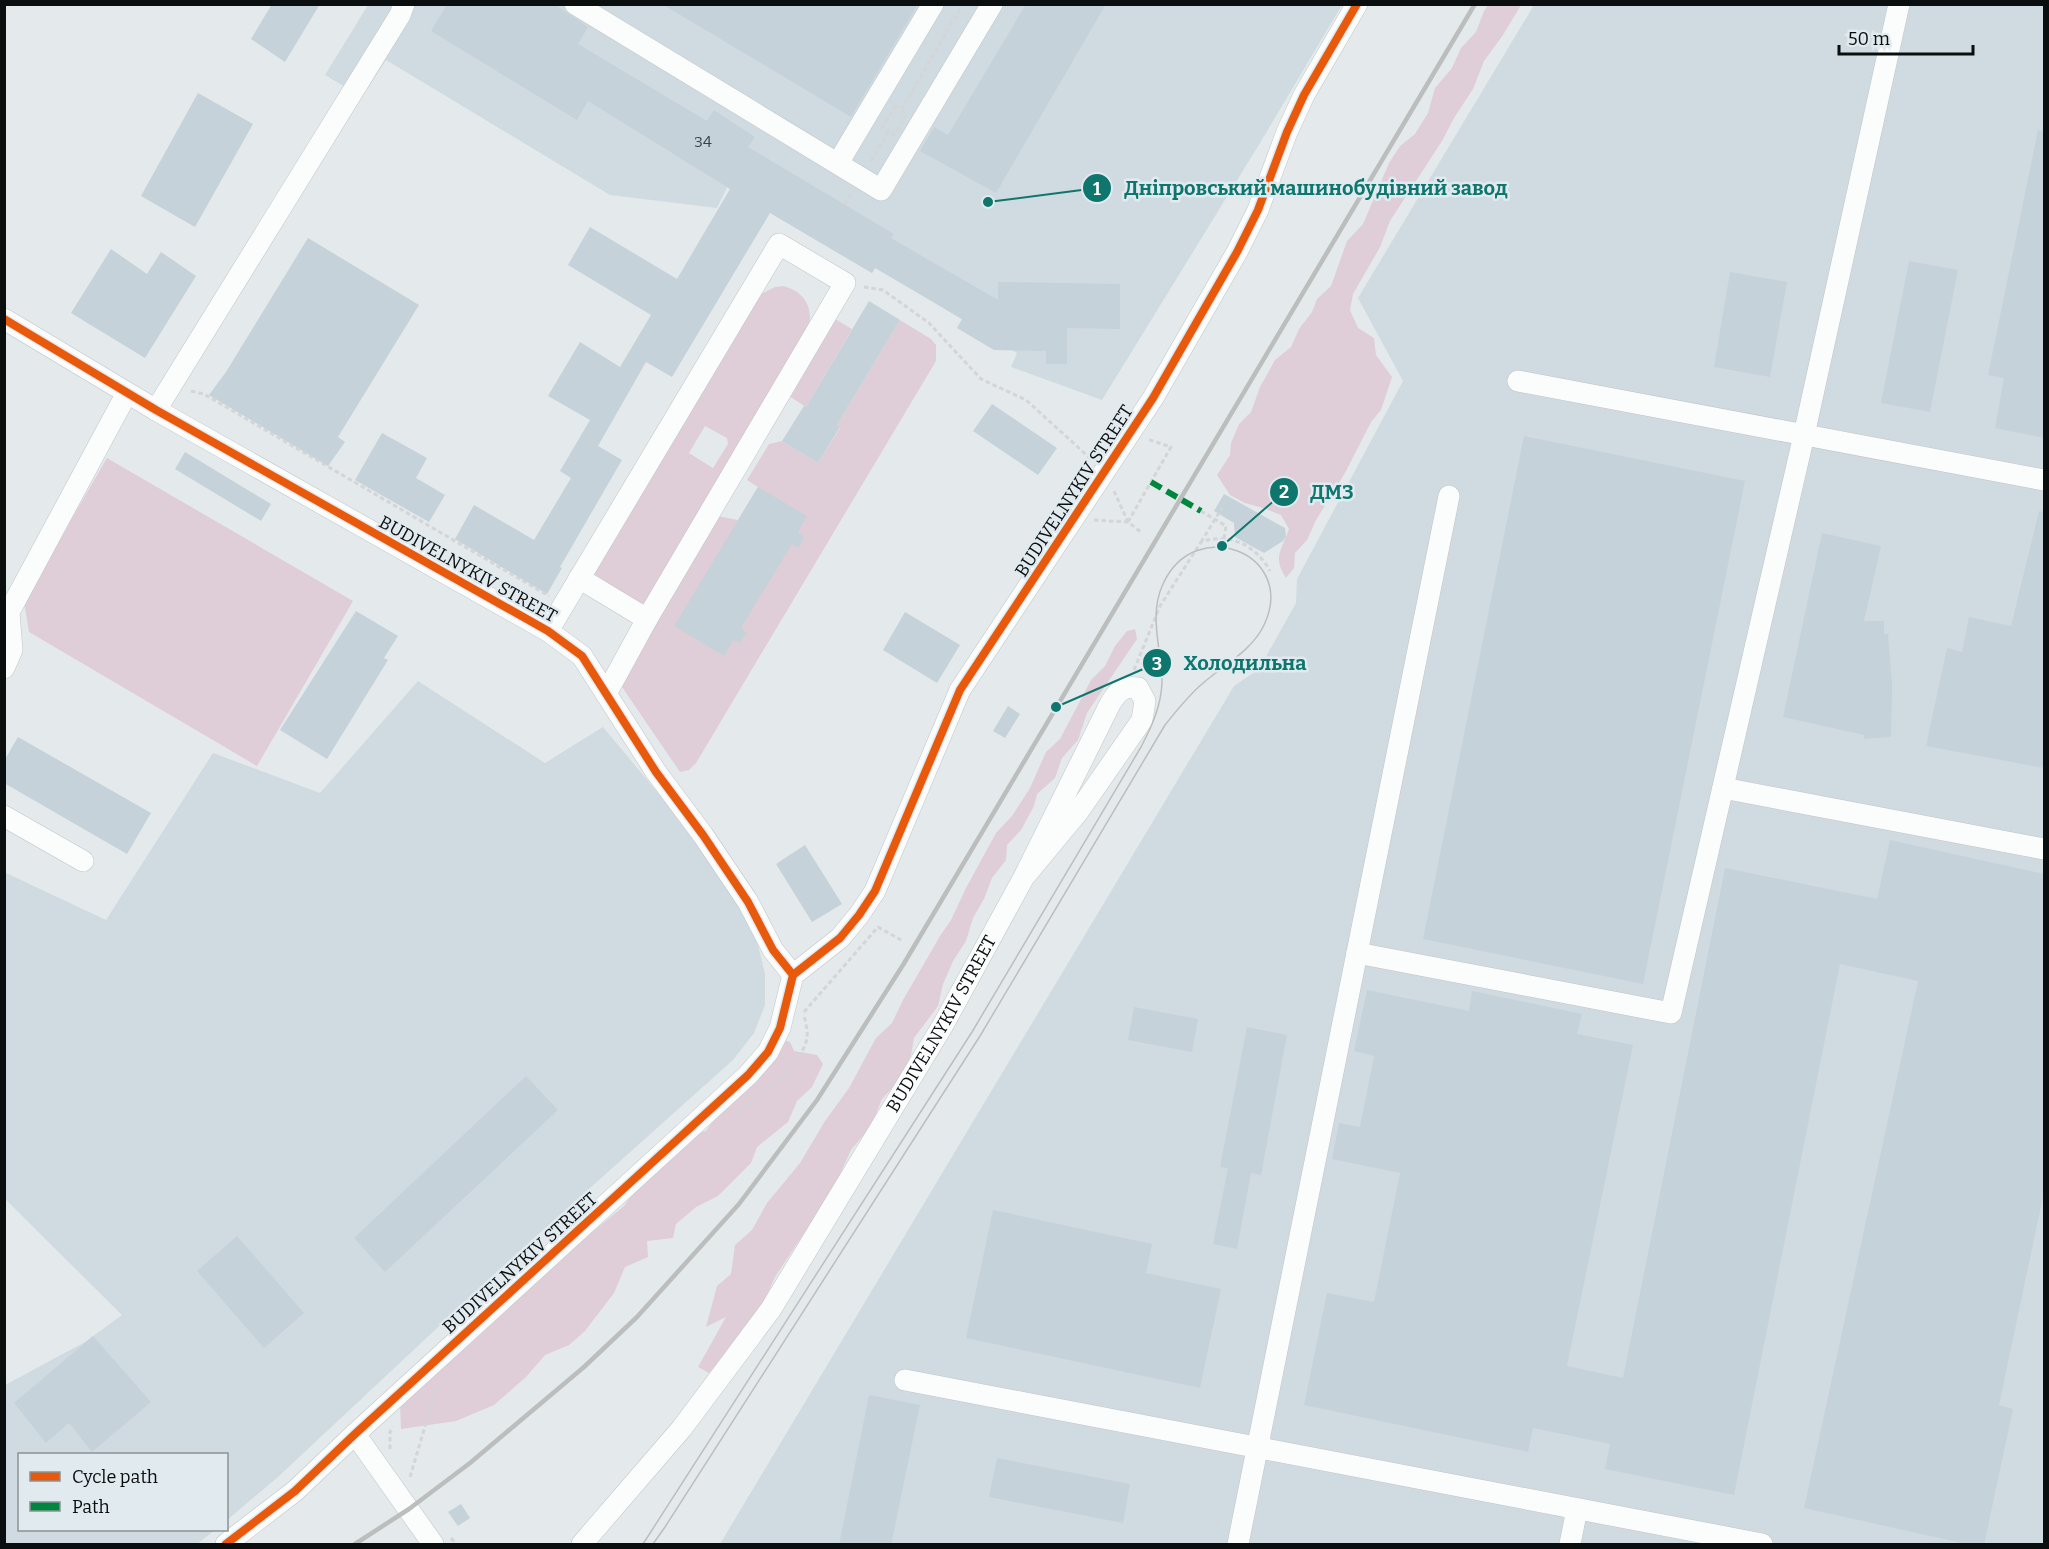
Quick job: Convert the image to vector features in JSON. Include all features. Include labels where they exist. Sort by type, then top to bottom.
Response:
[{"type":"street","points":[[156,410],[400,15],[404,4]]},
{"type":"street","points":[[574,4],[881,190],[992,4]]},
{"type":"street","name":"BUDIVELNYKIV STREET","points":[[226,1545],[295,1491],[748,1075],[768,1052],[780,1029],[793,975],[840,938],[859,915],[874,891],[960,690],[1153,398],[1236,252],[1258,210],[1287,132],[1304,95],[1357,4]]},
{"type":"street","points":[[1357,953],[1671,1013],[1804,435],[1899,4]]},
{"type":"street","points":[[838,163],[930,10]]},
{"type":"street","points":[[548,631],[779,244],[845,283],[647,619],[606,694]]},
{"type":"street","name":"BUDIVELNYKIV STREET","points":[[4,319],[156,410],[548,631],[582,656],[656,772],[703,835],[748,902],[773,950],[793,975]]},
{"type":"street","points":[[1518,381],[2044,480]]},
{"type":"street","points":[[4,668],[12,650],[9,612],[128,393]]},
{"type":"street","points":[[1238,1545],[1449,496]]},
{"type":"street","points":[[579,578],[647,619]]},
{"type":"street","name":"BUDIVELNYKIV STREET","points":[[582,1545],[681,1428],[771,1309],[943,1025],[1024,878],[1110,704],[1119,691],[1128,687],[1138,688],[1145,701],[1142,720],[1078,812],[1024,878]]},
{"type":"street","points":[[1723,788],[2044,849]]},
{"type":"street","points":[[4,816],[83,861]]},
{"type":"street","points":[[905,1380],[1762,1545]]},
{"type":"street","points":[[355,1434],[441,1540]]},
{"type":"street","points":[[1570,1545],[1577,1509]]},
{"type":"path","points":[[901,110],[963,4]]},
{"type":"path","points":[[930,10],[948,30],[970,42]]},
{"type":"path","points":[[895,106],[901,110],[907,114],[894,135],[882,128],[895,106]]},
{"type":"path","points":[[845,205],[855,189]]},
{"type":"path","points":[[845,283],[883,291],[928,323],[981,379],[1026,400],[1105,471],[1128,522],[1142,533]]},
{"type":"path","points":[[170,385],[204,394],[556,600],[561,608]]},
{"type":"path","points":[[1128,522],[1171,447]]},
{"type":"path","points":[[1128,687],[1160,606],[1222,508]]},
{"type":"path","points":[[1201,511],[1226,526],[1224,539]]},
{"type":"path","points":[[1073,519],[1128,522]]},
{"type":"path","points":[[1200,542],[1210,539],[1237,541],[1248,546],[1265,562],[1270,572]]},
{"type":"path","points":[[804,1012],[878,927],[901,940]]},
{"type":"path","points":[[730,1120],[792,1064],[804,1050],[807,1037],[803,1002]]},
{"type":"path","points":[[403,1470],[409,1479],[438,1384],[430,1391]]},
{"type":"path","points":[[391,1453],[390,1432],[395,1424]]},
{"type":"path","points":[[441,1540],[456,1545]]},
{"type":"shaded area","points":[[1489,4],[1521,5],[1484,61],[1473,89],[1442,141],[1390,221],[1380,247],[1353,294],[1350,310],[1358,328],[1374,338],[1376,355],[1392,377],[1381,410],[1371,422],[1307,540],[1295,553],[1294,568],[1286,578],[1279,559],[1289,529],[1281,515],[1245,503],[1230,495],[1217,475],[1230,455],[1231,443],[1239,424],[1251,412],[1260,387],[1275,360],[1291,347],[1317,299],[1331,286],[1347,241],[1363,224],[1389,163],[1400,146],[1415,134],[1428,113],[1435,88],[1452,68],[1461,48],[1476,32]]},
{"type":"shaded area","points":[[368,5],[1342,5],[1102,400],[1011,367],[1017,353],[876,267],[872,273],[727,187],[717,208],[610,195],[386,60],[362,97],[325,75]]},
{"type":"shaded area","points":[[1534,5],[2044,5],[2044,1544],[720,1544],[1234,686],[1259,669],[1296,603],[1297,579],[1403,381],[1358,298]]},
{"type":"shaded area","points":[[784,286],[802,296],[810,313],[809,327],[645,603],[639,603],[594,574],[759,295],[775,287]],"holes":[[[705,426],[727,438],[728,444],[713,468],[689,453]]]},
{"type":"shaded area","points":[[835,319],[852,329],[806,407],[789,396]]},
{"type":"shaded area","points":[[900,320],[931,339],[936,345],[936,361],[696,763],[689,770],[680,772],[620,684],[717,516],[738,520],[758,487],[747,480],[769,444],[782,441],[818,463],[840,428],[837,425]]},
{"type":"shaded area","points":[[107,458],[353,601],[257,766],[29,632],[24,601]]},
{"type":"shaded area","points":[[1135,629],[1137,639],[1087,713],[1078,740],[1062,758],[1055,778],[1037,794],[1034,806],[1021,830],[1007,845],[1006,860],[992,878],[973,918],[966,941],[953,961],[943,984],[938,1006],[914,1038],[911,1055],[900,1080],[882,1099],[871,1126],[851,1150],[828,1201],[775,1277],[762,1306],[709,1373],[698,1367],[726,1317],[706,1327],[717,1286],[731,1274],[735,1245],[752,1230],[767,1203],[800,1163],[825,1121],[849,1088],[876,1038],[892,1023],[903,1000],[951,920],[996,833],[1012,816],[1030,788],[1046,752],[1060,739],[1091,680],[1105,666],[1115,646],[1127,631]]},
{"type":"shaded area","points":[[418,681],[545,763],[603,727],[703,847],[744,911],[758,945],[765,974],[765,1005],[754,1033],[733,1060],[513,1257],[279,1476],[228,1519],[228,1453],[18,1453],[18,1531],[214,1531],[197,1544],[5,1544],[5,1385],[85,1342],[122,1315],[5,1199],[4,872],[106,920],[213,753],[320,793]]},
{"type":"shaded area","points":[[784,1040],[790,1042],[794,1051],[817,1055],[823,1064],[812,1087],[797,1101],[788,1122],[757,1147],[751,1163],[718,1196],[696,1207],[676,1224],[673,1238],[647,1241],[648,1257],[625,1267],[614,1293],[585,1331],[569,1345],[545,1355],[526,1377],[494,1405],[456,1421],[401,1429],[400,1403],[579,1239],[591,1233],[624,1206],[641,1181],[697,1133],[706,1131],[718,1113]]},
{"type":"building","points":[[272,4],[320,4],[285,62],[251,39]]},
{"type":"building","points":[[447,4],[554,4],[588,27],[578,44],[707,121],[714,110],[755,137],[748,147],[894,234],[891,238],[998,300],[998,282],[1120,284],[1120,329],[1067,328],[1067,364],[1046,364],[1046,351],[994,350],[957,328],[962,319],[875,268],[872,273],[770,213],[672,377],[646,362],[598,446],[622,460],[560,567],[562,568],[547,594],[455,539],[474,505],[534,540],[571,478],[560,471],[590,420],[548,396],[580,342],[620,367],[651,315],[568,265],[590,227],[677,279],[730,189],[588,101],[577,120],[431,31]]},
{"type":"building","points":[[662,4],[918,4],[851,117]]},
{"type":"building","points":[[1026,4],[1106,4],[996,193],[920,151],[934,127],[948,135]]},
{"type":"building","points":[[198,93],[253,124],[195,227],[141,196]]},
{"type":"building","points":[[2038,130],[2044,131],[2044,438],[1995,428],[2004,378],[1988,375]]},
{"type":"building","points":[[308,238],[419,305],[338,437],[345,442],[328,466],[209,395],[226,372]]},
{"type":"building","points":[[111,249],[147,274],[161,252],[196,276],[145,358],[71,313]]},
{"type":"building","points":[[1909,261],[1958,270],[1930,412],[1881,403]]},
{"type":"building","points":[[1730,272],[1787,282],[1770,377],[1714,367]]},
{"type":"building","points":[[869,301],[900,320],[837,425],[840,427],[818,463],[782,441],[804,406],[806,407]]},
{"type":"building","points":[[992,404],[1057,448],[1038,475],[973,431]]},
{"type":"building","points":[[382,433],[427,458],[416,478],[445,495],[429,522],[355,480]]},
{"type":"building","points":[[1524,436],[1745,481],[1643,984],[1423,939]]},
{"type":"building","points":[[185,452],[271,504],[261,521],[175,469]]},
{"type":"building","points":[[758,487],[807,516],[798,532],[804,537],[798,548],[792,544],[741,628],[747,633],[740,643],[733,640],[724,656],[674,626]]},
{"type":"building","points":[[1224,494],[1285,528],[1286,537],[1264,553],[1235,537],[1234,523],[1214,511]]},
{"type":"building","points":[[2039,511],[2044,512],[2044,768],[1926,746],[1947,648],[1962,652],[1969,617],[2011,626]]},
{"type":"building","points":[[1822,533],[1881,546],[1864,621],[1884,621],[1884,634],[1888,634],[1892,684],[1891,737],[1864,739],[1864,735],[1783,717]]},
{"type":"building","points":[[356,611],[398,636],[384,658],[388,660],[327,759],[280,730]]},
{"type":"building","points":[[905,612],[960,645],[937,683],[883,650]]},
{"type":"building","points":[[1008,706],[1020,714],[1005,738],[993,731]]},
{"type":"building","points":[[18,737],[151,813],[127,854],[4,783],[4,761]]},
{"type":"building","points":[[1890,840],[2044,874],[2044,1192],[1999,1405],[2013,1409],[1984,1545],[1971,1545],[1804,1508],[1918,981],[1840,964],[1734,1495],[1605,1469],[1610,1444],[1533,1428],[1528,1452],[1304,1405],[1327,1293],[1374,1302],[1400,1173],[1332,1159],[1339,1123],[1360,1127],[1374,1056],[1354,1051],[1367,990],[1469,1011],[1472,991],[1582,1014],[1577,1034],[1633,1045],[1567,1366],[1623,1378],[1725,868],[1877,899]]},
{"type":"building","points":[[805,845],[842,904],[812,922],[776,864]]},
{"type":"building","points":[[1134,1007],[1198,1019],[1192,1052],[1128,1040]]},
{"type":"building","points":[[1247,1027],[1287,1035],[1261,1175],[1251,1173],[1237,1249],[1213,1244],[1228,1168],[1220,1167]]},
{"type":"building","points":[[526,1076],[558,1110],[385,1272],[354,1238]]},
{"type":"building","points":[[993,1210],[1152,1244],[1146,1273],[1221,1289],[1200,1388],[966,1338]]},
{"type":"building","points":[[237,1236],[304,1313],[264,1348],[197,1271]]},
{"type":"building","points":[[93,1336],[151,1402],[92,1452],[69,1423],[46,1443],[14,1403]]},
{"type":"building","points":[[869,1395],[920,1405],[891,1545],[839,1545]]},
{"type":"building","points":[[997,1458],[1130,1484],[1123,1523],[989,1497]]},
{"type":"building","points":[[461,1504],[470,1518],[458,1526],[448,1512]]},
{"type":"tram line","points":[[643,1544],[972,1032],[1141,747],[1160,700],[1162,683],[1156,621],[1163,584],[1178,562],[1197,550],[1218,547],[1238,551],[1255,562],[1267,579],[1271,600],[1259,634],[1236,658],[1197,689],[1165,725],[980,1036],[653,1544]]},
{"type":"railway","points":[[355,1544],[409,1509],[470,1463],[584,1367],[637,1317],[739,1204],[817,1100],[903,965],[1475,4]]},
{"type":"marked path","points":[[1151,482],[1201,511]]},
{"type":"cycle path","points":[[226,1544],[295,1491],[748,1075],[768,1052],[780,1028],[793,975],[840,938],[875,891],[960,690],[1153,398],[1237,252],[1258,210],[1287,132],[1304,95],[1357,4]]},
{"type":"cycle path","points":[[4,319],[156,410],[548,631],[582,656],[656,772],[703,835],[748,902],[773,950],[793,975]]},
{"type":"place","name":"Дніпровський машинобудівний завод","points":[[988,202]]},
{"type":"place","name":"ДМЗ","points":[[1222,546]]},
{"type":"place","name":"Холодильна","points":[[1056,707]]}]
